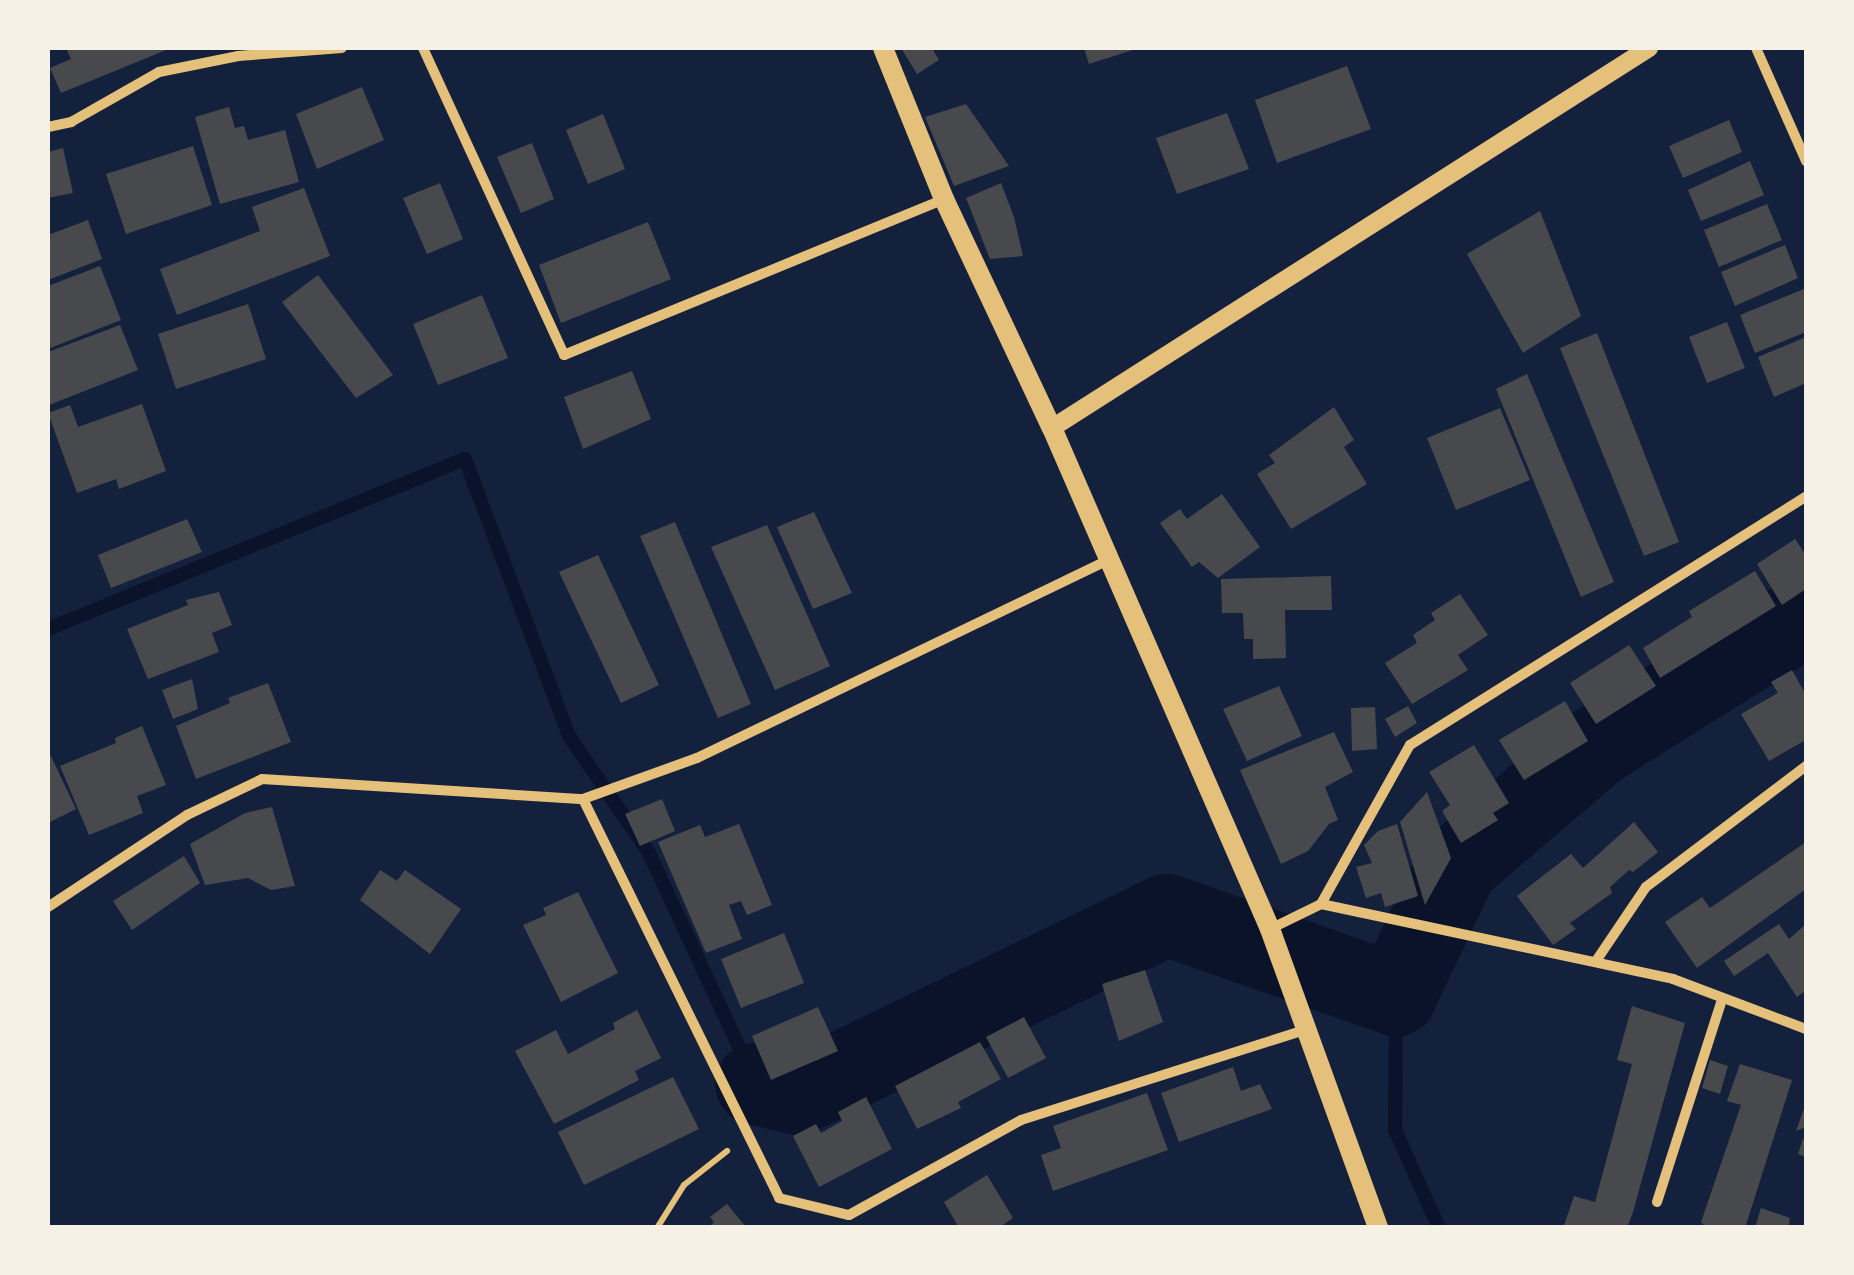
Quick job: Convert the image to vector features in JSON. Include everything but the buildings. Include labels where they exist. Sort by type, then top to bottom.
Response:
[{"type":"main road","points":[[884,48],[944,199],[1052,428],[1270,929],[1378,1228]]},
{"type":"street","points":[[48,127],[71,122],[159,72],[238,56],[342,48]]},
{"type":"street","points":[[423,48],[564,355],[944,199]]},
{"type":"street","points":[[1052,428],[1649,48]]},
{"type":"street","points":[[1756,48],[1806,161]]},
{"type":"street","points":[[1270,929],[1320,904],[1410,745],[1806,497]]},
{"type":"street","points":[[48,907],[187,815],[262,779],[583,799],[698,758],[1109,560]]},
{"type":"street","points":[[1596,961],[1646,887],[1806,766]]},
{"type":"street","points":[[583,799],[780,1198],[849,1215],[1021,1120],[1309,1029]]},
{"type":"street","points":[[1320,904],[1673,979],[1806,1029]]},
{"type":"street","points":[[1657,1202],[1722,999]]},
{"type":"path","points":[[657,1228],[684,1184],[747,1135]]},
{"type":"waterway","points":[[48,629],[465,459],[569,736],[649,853],[756,1084]]},
{"type":"waterway","points":[[756,1084],[798,1094],[1167,915],[1396,995],[1457,866],[1597,746],[1806,615]]},
{"type":"waterway","points":[[1396,995],[1395,1130],[1439,1228]]}]
